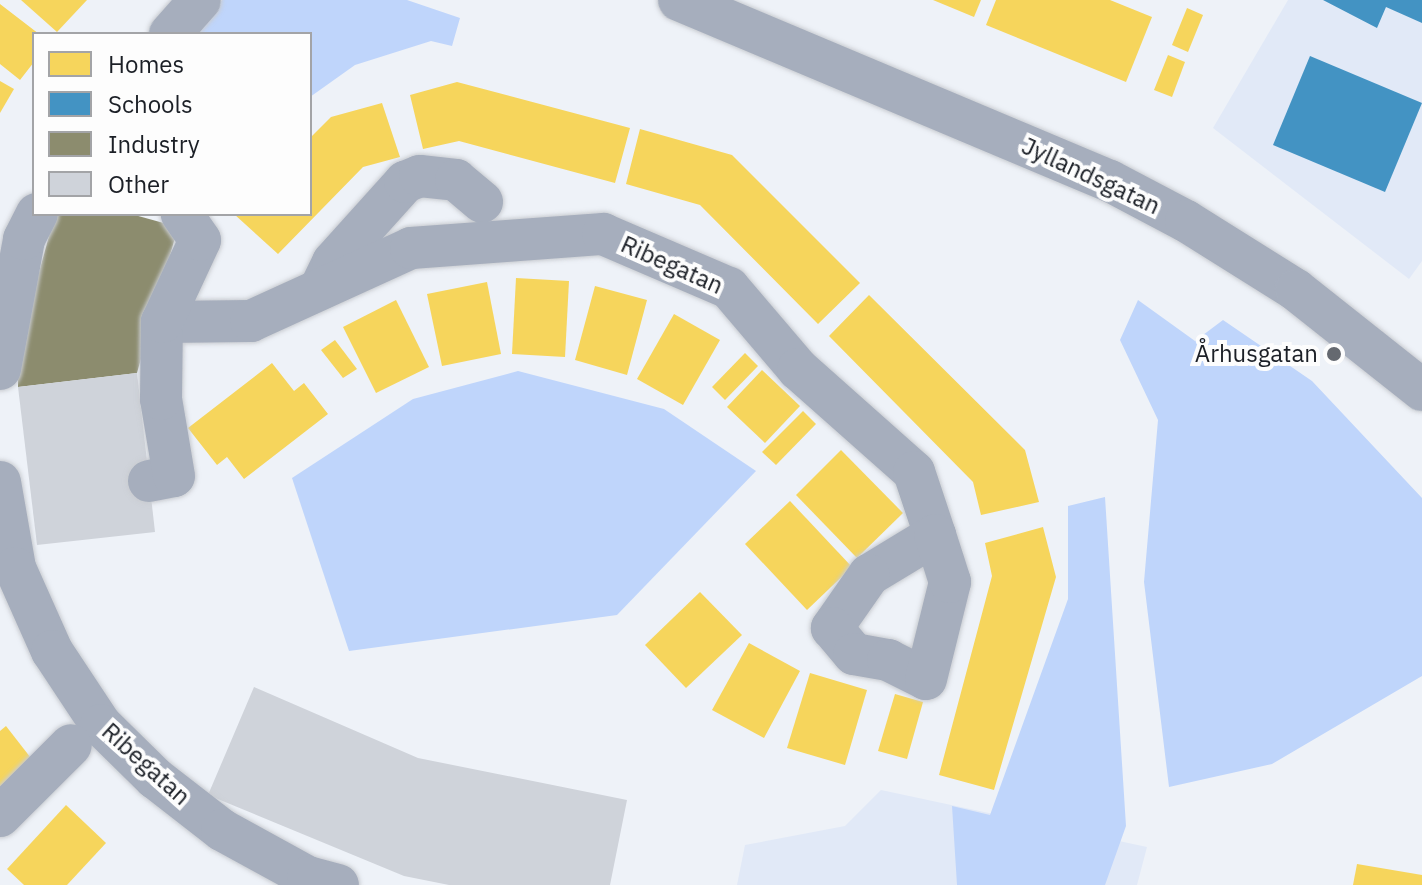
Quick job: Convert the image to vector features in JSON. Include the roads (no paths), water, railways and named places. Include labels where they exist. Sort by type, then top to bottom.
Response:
[{"type":"street","points":[[172,32],[200,0]]},
{"type":"street","name":"Jyllandsgatan","points":[[679,0],[730,10],[1110,181],[1186,221],[1296,290],[1422,390]]},
{"type":"street","points":[[320,289],[333,262],[405,182],[420,176],[456,180],[481,222]]},
{"type":"street","points":[[0,369],[24,239],[36,216]]},
{"type":"street","points":[[149,481],[174,476],[161,399],[162,322],[200,240],[183,216]]},
{"type":"street","name":"Ribegatan","points":[[162,322],[251,321],[411,248],[481,222],[603,234],[729,288],[798,369],[914,472],[935,535]]},
{"type":"street","name":"Ribegatan","points":[[0,482],[15,568],[52,651],[101,725],[155,778],[222,830],[308,877],[338,885]]},
{"type":"street","name":"Ribegatan","points":[[0,816],[71,745]]},
{"type":"place","name":"Århusgatan","points":[[1334,354]]}]
